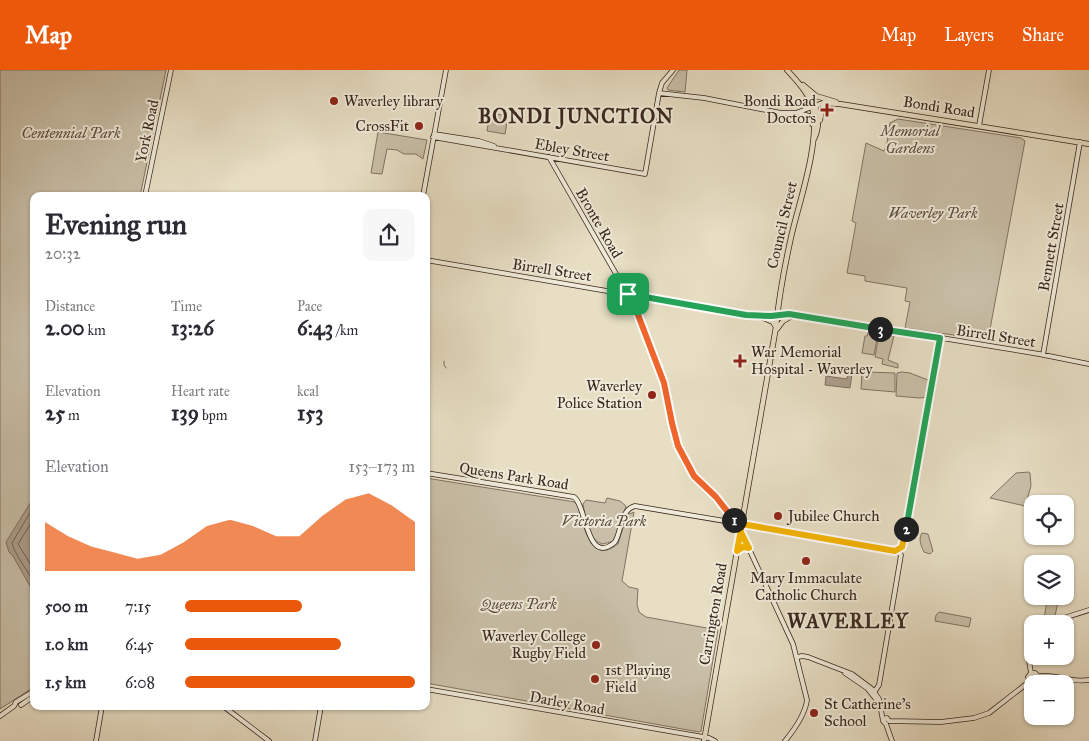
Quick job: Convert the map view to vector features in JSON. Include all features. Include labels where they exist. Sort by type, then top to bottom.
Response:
[{"type":"main road","name":"York Road","points":[[146,192],[171,70]]},
{"type":"main road","points":[[424,192],[446,70]]},
{"type":"main road","points":[[673,70],[665,79],[659,93],[704,98],[781,114],[798,113],[809,116],[815,130]]},
{"type":"main road","points":[[787,70],[816,96],[840,104]]},
{"type":"main road","points":[[979,126],[988,70]]},
{"type":"main road","points":[[801,84],[814,105],[815,130]]},
{"type":"main road","name":"Ebley Street","points":[[433,135],[645,174],[659,93]]},
{"type":"main road","name":"Bondi Road","points":[[814,105],[826,103],[840,104],[1089,144]]},
{"type":"main road","name":"Council Street","points":[[777,315],[787,255],[815,130],[826,103]]},
{"type":"main road","points":[[798,113],[814,105]]},
{"type":"main road","name":"Bennett Street","points":[[1043,355],[1080,142]]},
{"type":"main road","name":"Bronte Road","points":[[548,157],[636,310],[667,390],[678,446],[694,476],[739,523]]},
{"type":"main road","name":"Birrell Street","points":[[430,261],[759,316],[795,314],[1089,364]]},
{"type":"main road","points":[[636,310],[638,302],[644,298]]},
{"type":"main road","points":[[759,316],[771,321],[776,329],[783,320],[795,314]]},
{"type":"main road","name":"Carrington Road","points":[[704,739],[737,551],[740,531],[739,523],[776,329],[777,315]]},
{"type":"main road","points":[[895,551],[902,547],[904,543],[940,338]]},
{"type":"main road","name":"Queens Park Road","points":[[430,474],[574,497],[580,504],[590,539],[600,546],[607,546],[615,542],[625,514],[630,508],[635,506],[739,523]]},
{"type":"main road","points":[[739,523],[900,553],[879,685],[875,691]]},
{"type":"main road","points":[[740,531],[794,644],[806,694],[807,703],[795,727],[784,741]]},
{"type":"main road","points":[[737,551],[743,547],[749,548]]},
{"type":"main road","points":[[1073,615],[1089,610]]},
{"type":"main road","points":[[798,657],[808,657],[854,675],[875,691],[892,741]]},
{"type":"main road","points":[[1030,665],[1031,673],[1036,672],[1038,675]]},
{"type":"main road","points":[[844,671],[867,688],[879,704]]},
{"type":"main road","points":[[1074,679],[1089,680]]},
{"type":"main road","points":[[886,721],[941,722],[982,716],[989,713],[1024,686]]},
{"type":"main road","name":"Darley Road","points":[[430,691],[715,741]]},
{"type":"main road","points":[[0,716],[14,706],[18,709],[19,704],[30,694]]},
{"type":"main road","points":[[19,704],[30,698]]},
{"type":"main road","points":[[96,741],[101,710]]},
{"type":"main road","points":[[228,710],[269,741]]},
{"type":"main road","points":[[315,741],[320,710]]},
{"type":"green space","name":"Centennial Park","points":[[0,70],[166,70],[141,192],[30,192],[30,690],[0,709]]},
{"type":"green space","points":[[679,70],[687,70],[685,92],[668,90],[667,88]]},
{"type":"green space","points":[[490,113],[508,116],[505,134],[487,131]]},
{"type":"green space","name":"Waverley Park","points":[[898,119],[1021,138],[1025,141],[988,340],[905,328],[910,302],[905,301],[907,288],[865,281],[865,276],[847,273],[856,223],[852,221],[866,143],[884,151],[890,123]]},
{"type":"green space","points":[[378,132],[427,140],[423,159],[416,154],[404,154],[397,150],[387,149],[382,174],[371,173]]},
{"type":"green space","points":[[868,333],[875,334],[877,338],[874,355],[862,353],[865,336]]},
{"type":"green space","points":[[879,334],[894,336],[888,360],[898,364],[898,368],[882,364],[883,359],[875,357]]},
{"type":"green space","points":[[902,372],[928,380],[926,397],[896,396],[897,373]]},
{"type":"green space","points":[[862,373],[895,373],[895,392],[861,389]]},
{"type":"green space","points":[[1016,473],[1030,473],[1031,486],[1028,495],[1024,495],[1024,506],[990,498]]},
{"type":"green space","name":"Queens Park","points":[[430,479],[575,502],[589,540],[601,550],[618,544],[627,515],[634,512],[622,581],[629,587],[638,589],[637,604],[639,612],[646,617],[718,630],[701,731],[430,684]]},
{"type":"green space","name":"Victoria Park","points":[[607,498],[620,501],[626,506],[614,541],[603,544],[598,542],[590,533],[583,504],[586,500],[605,503]]},
{"type":"green space","points":[[922,533],[928,534],[933,551],[930,554],[924,552],[922,547],[920,540]]},
{"type":"green space","points":[[1046,605],[1057,605],[1055,615],[1045,615]]},
{"type":"green space","points":[[939,612],[971,618],[969,627],[935,621],[936,615]]},
{"type":"water","points":[[848,373],[852,374],[850,388],[825,385],[826,376],[847,379]]},
{"type":"water","points":[[30,503],[30,586],[9,552],[6,542]]},
{"type":"waterway","points":[[444,361],[446,368]]},
{"type":"place","name":"Waverley library","points":[[334,101]]},
{"type":"place","name":"Bondi Road Doctors","points":[[827,110]]},
{"type":"place","name":"CrossFit","points":[[419,126]]},
{"type":"place","name":"War Memorial Hospital - Waverley","points":[[740,361]]},
{"type":"place","name":"Waverley Police Station","points":[[652,395]]},
{"type":"place","name":"Jubilee Church","points":[[778,516]]},
{"type":"place","name":"Mary Immaculate Catholic Church","points":[[806,561]]},
{"type":"place","name":"Waverley College Rugby Field","points":[[596,645]]},
{"type":"place","name":"1st Playing Field","points":[[595,679]]},
{"type":"place","name":"St Catherine's School","points":[[814,713]]},
{"type":"district","name":"BONDI JUNCTION","points":[[576,116]]},
{"type":"district","name":"WAVERLEY","points":[[848,621]]},
{"type":"route","points":[[628,294],[635,307],[664,383],[678,446],[694,476],[727,509],[736,523],[740,531],[744,538],[749,548],[743,547],[737,551],[740,531],[742,524],[895,551],[902,547],[940,338],[795,314],[771,316],[746,315],[628,294]]},
{"type":"park label","name":"Memorial Gardens","points":[[910,140]]}]
